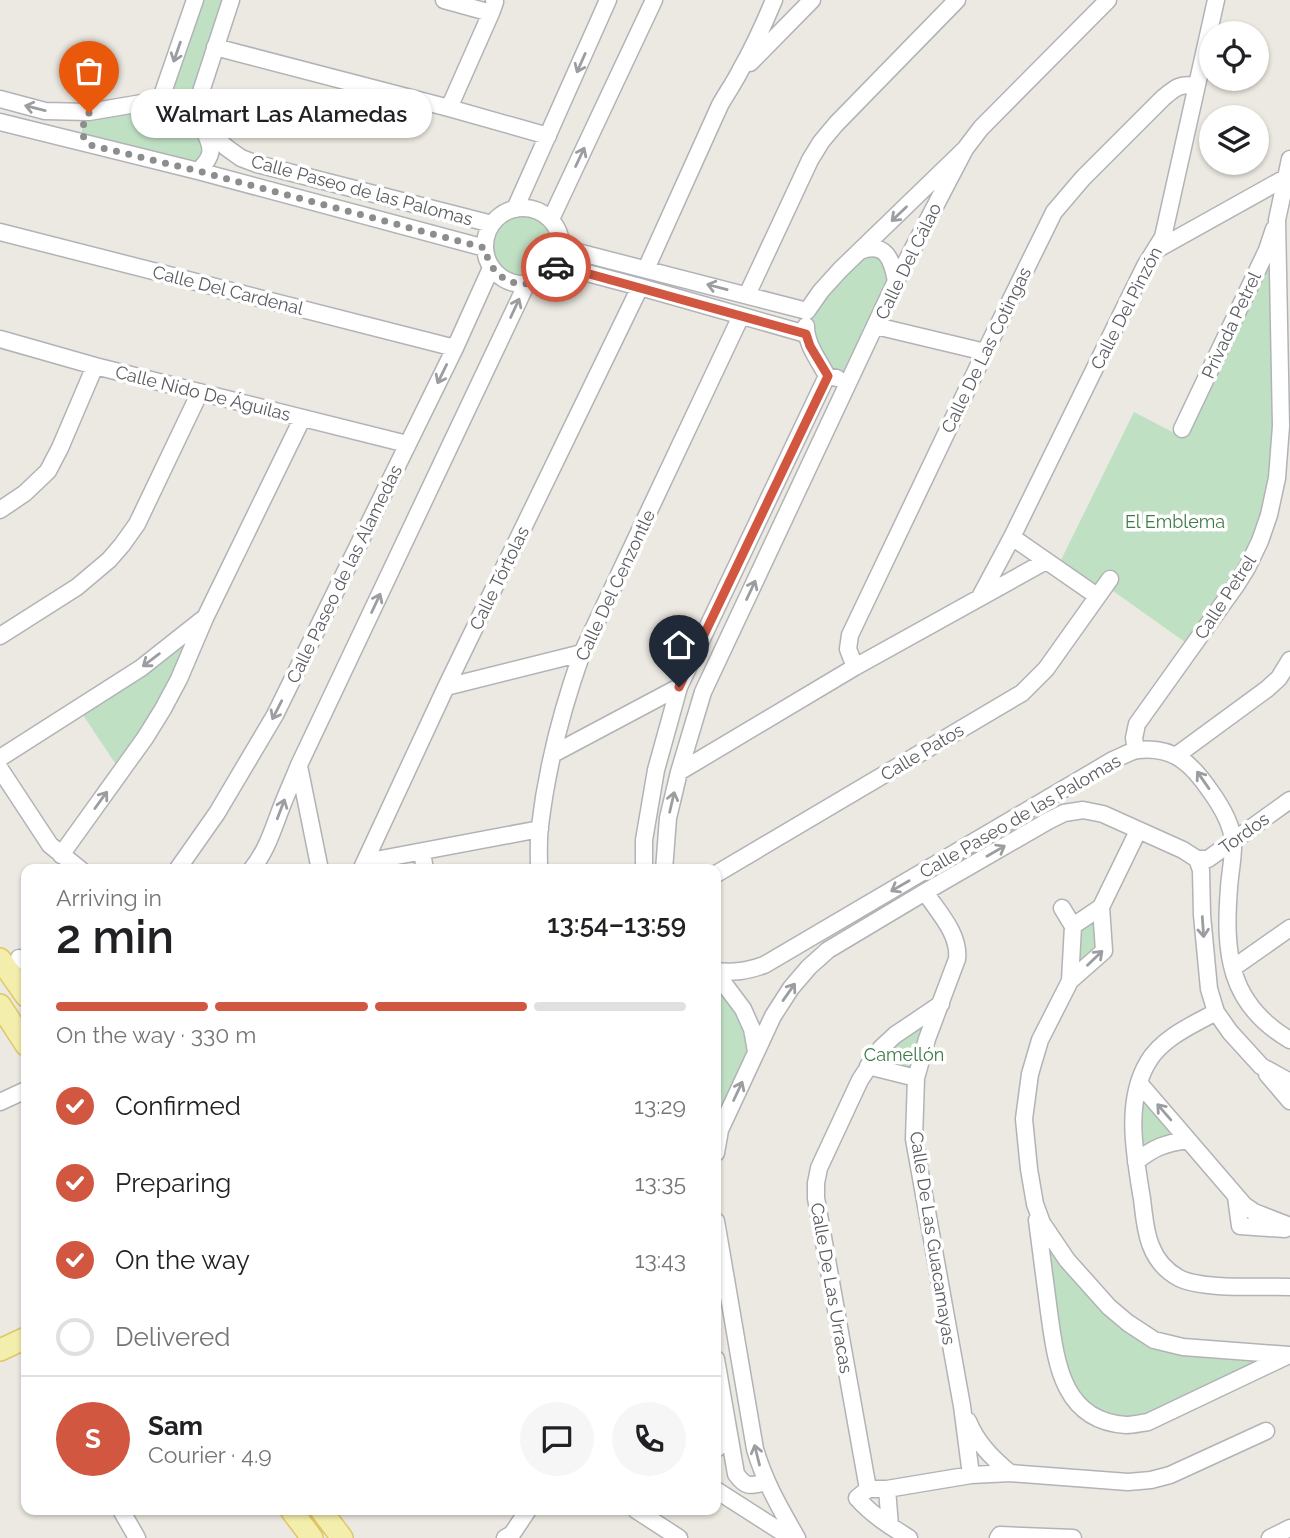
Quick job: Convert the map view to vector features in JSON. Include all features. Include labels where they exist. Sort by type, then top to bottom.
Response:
[{"type":"main road","points":[[15,960],[21,980]]},
{"type":"main road","points":[[0,1005],[21,1037]]},
{"type":"main road","points":[[0,1350],[21,1340]]},
{"type":"main road","points":[[295,1515],[312,1538]]},
{"type":"main road","points":[[325,1515],[342,1538]]},
{"type":"street","points":[[159,104],[195,0]]},
{"type":"street","points":[[198,171],[207,163],[211,154],[210,143],[198,122],[215,47],[231,0]]},
{"type":"street","points":[[444,0],[493,7],[449,108]]},
{"type":"street","points":[[515,208],[608,0]]},
{"type":"street","points":[[551,219],[654,0]]},
{"type":"street","points":[[739,75],[774,0]]},
{"type":"street","points":[[646,269],[729,88],[812,0]]},
{"type":"street","points":[[747,295],[821,142],[957,0]]},
{"type":"street","name":"Calle Del Cálao","points":[[807,311],[821,291],[965,149],[981,128],[1108,0]]},
{"type":"street","name":"Calle Del Pinzón","points":[[980,597],[1163,237],[1216,0]]},
{"type":"street","points":[[215,47],[548,136]]},
{"type":"street","name":"Calle De Las Cotingas","points":[[855,667],[848,649],[850,635],[1045,227],[1065,198],[1163,98],[1185,84],[1196,86]]},
{"type":"street","name":"Calle Paseo de las Palomas","points":[[0,99],[45,111],[89,113],[142,103],[159,104],[198,122],[241,158],[257,164],[492,224]]},
{"type":"street","points":[[89,113],[81,133],[90,145]]},
{"type":"street","name":"Calle Paseo de las Palomas","points":[[0,122],[198,171],[485,248]]},
{"type":"street","name":"Calle Del Cálao","points":[[853,374],[896,281],[965,149]]},
{"type":"street","points":[[1154,252],[1285,178],[1290,159]]},
{"type":"street","name":"Calle Petrel","points":[[1136,750],[1133,738],[1137,724],[1237,584],[1260,541],[1269,515],[1277,478],[1281,426],[1277,220],[1285,178]]},
{"type":"street","points":[[515,208],[528,208],[551,219],[559,232],[562,248],[557,265],[550,275],[540,281],[515,284],[503,279],[491,268],[485,248],[488,232],[492,224],[506,212],[515,208]]},
{"type":"street","name":"Privada Petrel","points":[[1182,429],[1267,250],[1277,220]]},
{"type":"street","name":"Calle Del Cardenal","points":[[0,232],[455,348]]},
{"type":"street","points":[[860,251],[869,247],[879,248],[893,262],[896,281]]},
{"type":"street","points":[[562,248],[807,311],[806,334],[828,376],[840,378],[853,374]]},
{"type":"street","points":[[557,265],[806,334]]},
{"type":"street","name":"Calle Paseo de las Alamedas","points":[[181,864],[217,813],[275,715],[455,348],[491,268]]},
{"type":"street","points":[[256,864],[272,833],[299,765],[527,283]]},
{"type":"street","name":"Calle Tórtolas","points":[[364,864],[446,687],[640,287]]},
{"type":"street","name":"Calle Del Cenzontle","points":[[539,864],[545,791],[564,708],[582,653],[741,316]]},
{"type":"street","points":[[876,326],[985,352]]},
{"type":"street","name":"Calle Nido De Águilas","points":[[0,339],[95,366],[407,444]]},
{"type":"street","points":[[0,510],[48,471],[95,366]]},
{"type":"street","points":[[664,864],[668,818],[703,692],[853,374]]},
{"type":"street","points":[[643,864],[644,840],[656,770],[679,687],[828,376]]},
{"type":"street","points":[[0,636],[77,587],[122,545],[137,524],[200,392]]},
{"type":"street","points":[[61,855],[163,709],[302,419]]},
{"type":"street","points":[[1012,537],[1097,596]]},
{"type":"street","points":[[679,772],[855,667],[1046,561]]},
{"type":"street","name":"Calle Patos","points":[[721,871],[1022,693],[1046,669],[1110,579]]},
{"type":"street","points":[[0,758],[141,668],[205,618]]},
{"type":"street","points":[[446,687],[582,653]]},
{"type":"street","points":[[1290,660],[1279,678],[1267,689],[1177,755],[1196,771],[1227,817],[1233,840],[1226,923],[1233,968],[1248,1003],[1261,1066],[1290,1101]]},
{"type":"street","points":[[553,754],[679,687]]},
{"type":"street","name":"Calle Paseo de las Palomas","points":[[721,972],[748,971],[764,965],[1113,760],[1136,750],[1177,755]]},
{"type":"street","points":[[299,765],[319,864]]},
{"type":"street","points":[[0,769],[40,832],[50,845],[73,864]]},
{"type":"street","name":"Tordos","points":[[1197,859],[1208,859],[1290,800]]},
{"type":"street","name":"Calle Paseo de las Palomas","points":[[721,1125],[773,1016],[809,967],[828,950],[1064,813],[1083,810],[1102,814],[1183,850],[1197,859]]},
{"type":"street","points":[[371,864],[540,830]]},
{"type":"street","points":[[1138,831],[1101,907],[1079,922],[1070,981],[1040,1040],[1026,1092],[1024,1119],[1029,1169],[1054,1347],[1061,1375],[1072,1398],[1087,1412],[1127,1425],[1148,1422],[1290,1355]]},
{"type":"street","points":[[422,852],[424,864]]},
{"type":"street","points":[[1197,859],[1201,870],[1209,989],[1216,1012],[1230,1032],[1289,1039]]},
{"type":"street","points":[[925,892],[955,937],[958,948],[957,959],[941,1004]]},
{"type":"street","points":[[1070,981],[1104,951],[1101,907]]},
{"type":"street","points":[[1062,908],[1079,922]]},
{"type":"street","points":[[1233,968],[1290,928]]},
{"type":"street","name":"Calle Paseo de las Palomas","points":[[721,979],[743,1009],[752,1029],[756,1051]]},
{"type":"street","name":"Calle De Las Urracas","points":[[890,1526],[857,1499],[868,1489],[816,1198],[816,1183],[820,1168],[868,1066],[895,1035],[941,1004]]},
{"type":"street","name":"Calle De Las Guacamayas","points":[[941,1004],[916,1078],[914,1139],[962,1406],[971,1475]]},
{"type":"street","points":[[1216,1012],[1163,1044],[1152,1055],[1139,1083],[1134,1134],[1150,1244],[1167,1270],[1179,1278],[1199,1284],[1290,1287]]},
{"type":"street","points":[[868,1066],[916,1078]]},
{"type":"street","points":[[1261,1066],[1290,1082]]},
{"type":"street","points":[[1139,1083],[1236,1197],[1240,1226],[1290,1228]]},
{"type":"street","points":[[0,1102],[21,1092]]},
{"type":"street","points":[[1136,1162],[1159,1146],[1188,1140]]},
{"type":"street","points":[[1035,1204],[1046,1230],[1067,1260],[1109,1307],[1154,1340],[1183,1347],[1290,1355]]},
{"type":"street","points":[[721,1250],[755,1449],[766,1482],[797,1538]]},
{"type":"street","points":[[721,1390],[736,1474],[742,1483],[752,1486],[766,1482]]},
{"type":"street","points":[[962,1406],[981,1445],[1010,1473]]},
{"type":"street","points":[[868,1489],[887,1489],[971,1475],[1010,1473],[1128,1482],[1151,1480],[1170,1475],[1266,1431]]},
{"type":"street","points":[[721,1444],[729,1437]]},
{"type":"street","points":[[887,1489],[890,1526],[909,1538]]},
{"type":"street","points":[[721,1493],[791,1538]]},
{"type":"street","points":[[124,1515],[137,1538]]},
{"type":"street","points":[[505,1538],[512,1534],[525,1515]]},
{"type":"street","points":[[644,1515],[679,1538]]},
{"type":"street","points":[[1269,1538],[1290,1528]]},
{"type":"street","points":[[998,1538],[1000,1535],[1073,1538]]},
{"type":"green space","points":[[195,0],[230,0],[193,116],[210,143],[198,171],[84,139],[82,129],[89,112],[159,104]]},
{"type":"green space","points":[[523,208],[538,211],[550,219],[558,231],[561,246],[558,261],[550,273],[538,281],[523,284],[508,281],[496,273],[488,261],[485,246],[488,231],[496,219],[508,211]]},
{"type":"green space","name":"El Emblema","points":[[1277,220],[1279,355],[1269,515],[1192,647],[1106,586],[1097,596],[1057,568],[1134,412],[1180,436]]},
{"type":"green space","points":[[879,249],[896,281],[853,374],[840,378],[810,346],[807,311],[840,270]]},
{"type":"green space","points":[[205,618],[121,772],[79,709]]},
{"type":"green space","points":[[1101,907],[1104,951],[1070,981],[1073,926]]},
{"type":"green space","points":[[721,983],[756,1051],[721,1122]]},
{"type":"green space","name":"Camellón","points":[[941,1004],[916,1078],[868,1066]]},
{"type":"green space","points":[[1139,1083],[1188,1140],[1136,1162]]},
{"type":"green space","points":[[1042,1223],[1067,1260],[1154,1340],[1290,1355],[1148,1422],[1087,1412],[1061,1375]]},
{"type":"way so far","points":[[89,113],[81,133],[90,145],[485,248],[491,268],[503,279],[515,284],[540,281],[556,267]]},
{"type":"place","name":"Walmart Las Alamedas","points":[[89,113]]},
{"type":"route","points":[[556,267],[557,265],[640,287],[806,334],[828,376],[679,687]]}]
